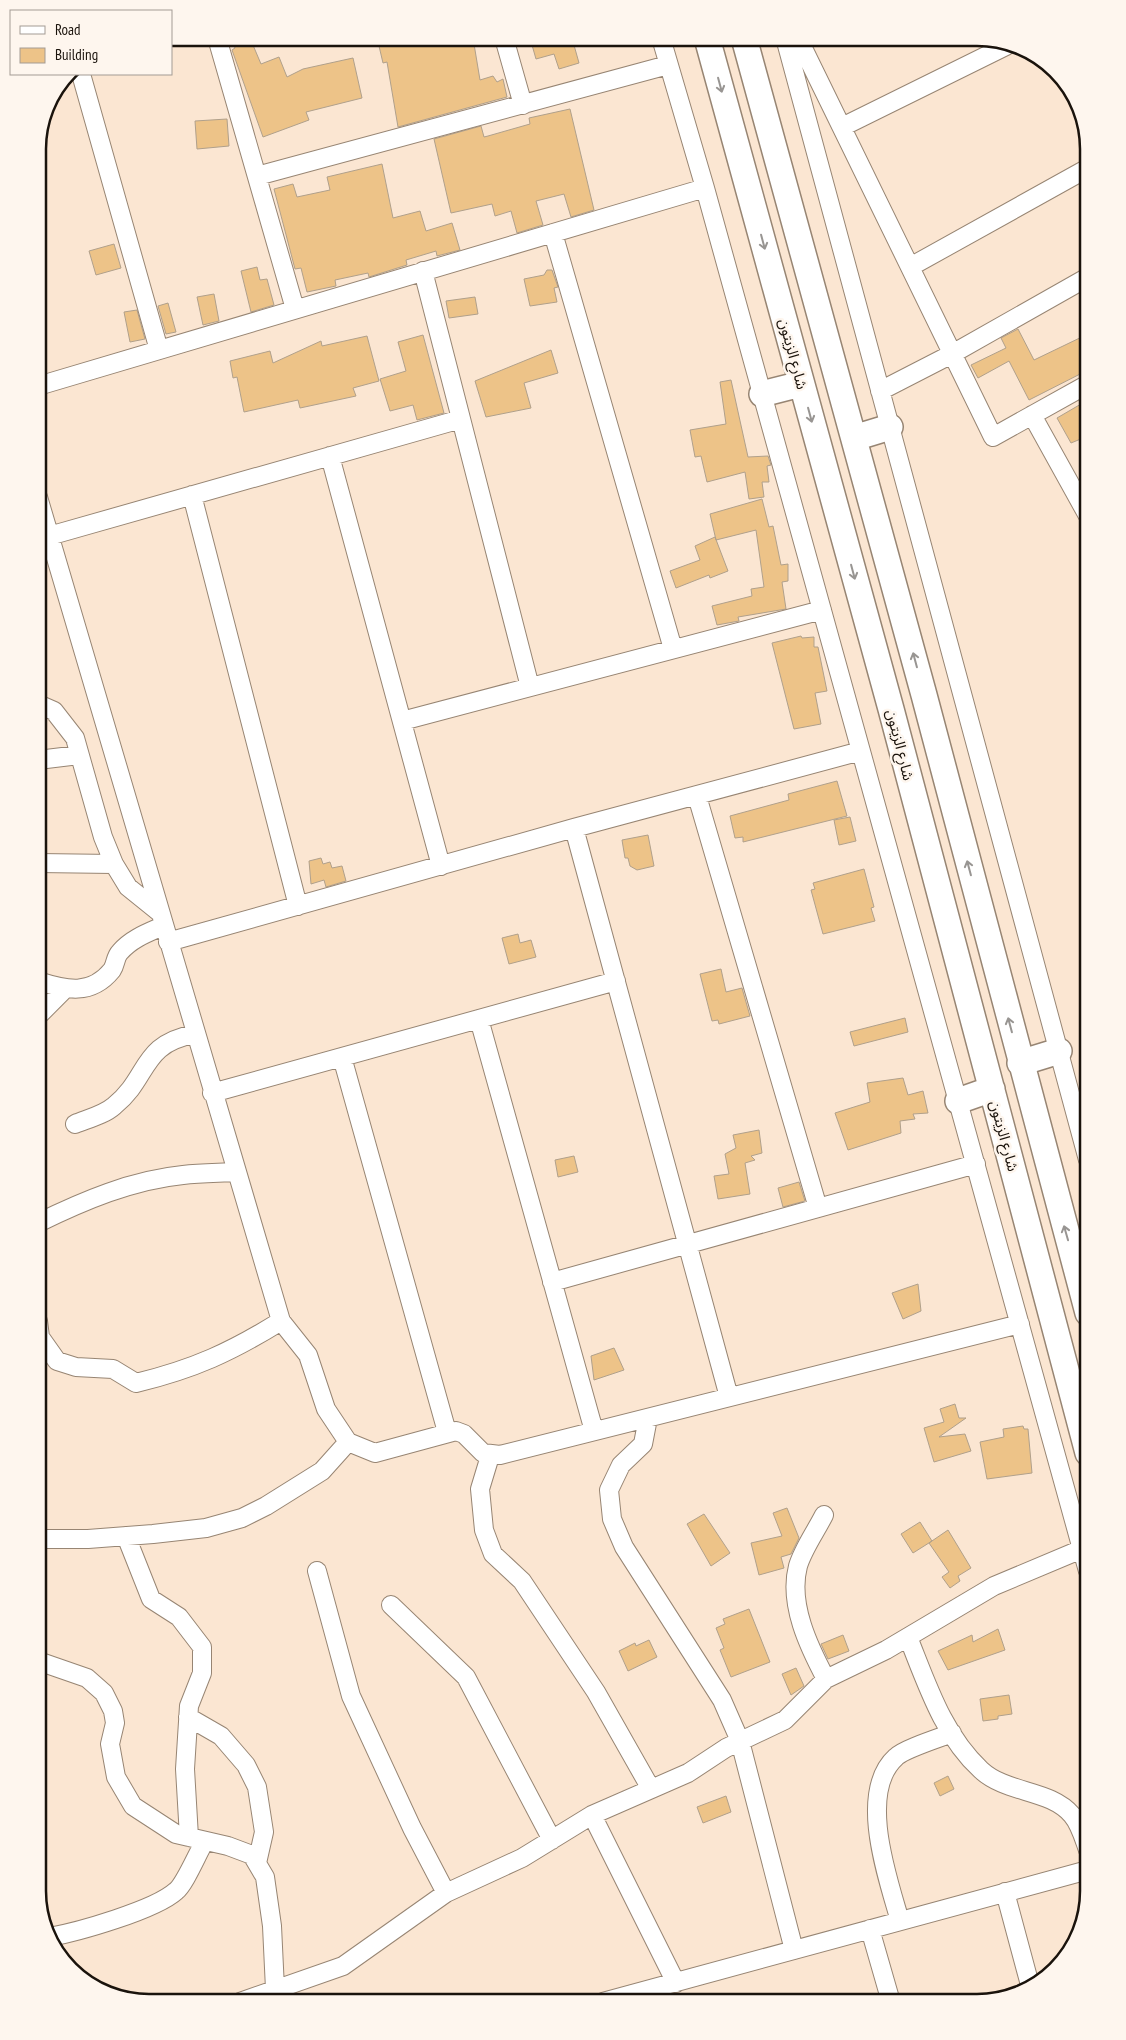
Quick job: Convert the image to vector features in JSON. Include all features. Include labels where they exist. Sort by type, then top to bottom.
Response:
[{"type":"main road","name":"شارع الزيتون","points":[[709,46],[891,709],[1080,1423]]},
{"type":"main road","points":[[746,46],[924,695],[1020,1063],[1080,1266]]},
{"type":"main road","points":[[762,394],[802,384]]},
{"type":"main road","points":[[854,438],[890,427]]},
{"type":"main road","points":[[891,709],[905,716],[913,714],[923,703],[924,695]]},
{"type":"main road","points":[[910,786],[914,780],[926,773],[939,774],[945,777]]},
{"type":"main road","points":[[1020,1063],[1059,1050]]},
{"type":"main road","points":[[958,1101],[992,1089]]},
{"type":"street","points":[[219,46],[295,309]]},
{"type":"street","points":[[506,46],[523,105]]},
{"type":"street","points":[[663,46],[705,188],[1080,1542]]},
{"type":"street","points":[[787,46],[1080,1130]]},
{"type":"street","points":[[802,46],[993,437],[1080,388]]},
{"type":"street","points":[[842,127],[1000,49]]},
{"type":"street","points":[[257,176],[668,65]]},
{"type":"street","points":[[81,75],[159,350]]},
{"type":"street","points":[[910,267],[1080,172]]},
{"type":"street","points":[[46,384],[705,188]]},
{"type":"street","points":[[553,233],[673,649]]},
{"type":"street","points":[[422,271],[530,687]]},
{"type":"street","points":[[880,391],[952,354],[1080,282]]},
{"type":"street","points":[[1032,415],[1080,502]]},
{"type":"street","points":[[49,536],[461,419]]},
{"type":"street","points":[[330,456],[441,866]]},
{"type":"street","points":[[192,495],[298,906]]},
{"type":"street","points":[[46,525],[280,1321],[308,1355],[326,1409],[348,1442],[376,1453],[456,1431],[464,1434],[483,1453],[490,1456],[1020,1324]]},
{"type":"street","points":[[402,721],[822,610]]},
{"type":"street","points":[[46,708],[54,711],[75,738],[103,837],[114,864],[128,887],[163,927]]},
{"type":"street","points":[[46,984],[64,990],[90,987],[103,980],[114,967],[118,954],[131,941],[163,927],[298,906],[574,828],[861,751]]},
{"type":"street","points":[[46,759],[79,755]]},
{"type":"street","points":[[696,796],[818,1208]]},
{"type":"street","points":[[574,828],[729,1397]]},
{"type":"street","points":[[46,863],[114,864]]},
{"type":"street","points":[[212,1093],[616,981]]},
{"type":"street","points":[[46,1008],[64,990]]},
{"type":"street","points":[[479,1019],[594,1431]]},
{"type":"street","points":[[75,1124],[113,1108],[131,1089],[147,1062],[159,1048],[177,1037],[195,1034]]},
{"type":"street","points":[[342,1057],[447,1432]]},
{"type":"street","points":[[552,1282],[976,1164]]},
{"type":"street","points":[[46,1219],[86,1200],[125,1188],[182,1175],[236,1172]]},
{"type":"street","points":[[46,1352],[57,1361],[76,1367],[114,1369],[136,1383],[209,1362],[246,1343],[280,1321]]},
{"type":"street","points":[[648,1418],[643,1444],[621,1465],[609,1490],[612,1519],[624,1547],[722,1700],[740,1741],[794,1950]]},
{"type":"street","points":[[46,1539],[88,1539],[206,1528],[242,1518],[266,1506],[322,1471],[348,1442]]},
{"type":"street","points":[[490,1456],[480,1489],[484,1530],[493,1554],[522,1581],[570,1652],[596,1692],[651,1789]]},
{"type":"street","points":[[824,1515],[798,1567],[796,1604],[808,1645],[826,1679]]},
{"type":"street","points":[[57,1936],[146,1908],[177,1891],[197,1839],[185,1769],[189,1706],[202,1673],[202,1647],[179,1617],[151,1599],[126,1536]]},
{"type":"street","points":[[262,1994],[343,1966],[446,1892],[522,1858],[592,1815],[688,1773],[726,1748],[785,1720],[826,1679],[908,1637],[994,1586],[1080,1550]]},
{"type":"street","points":[[316,1571],[351,1696],[412,1828],[446,1892]]},
{"type":"street","points":[[390,1606],[466,1677],[552,1840]]},
{"type":"street","points":[[908,1637],[940,1713],[961,1748],[982,1771],[1004,1786],[1061,1804],[1074,1817],[1080,1831]]},
{"type":"street","points":[[46,1664],[87,1678],[104,1692],[113,1711],[114,1723],[110,1744],[116,1777],[133,1806],[176,1834],[252,1855],[265,1878],[272,1926],[276,1989]]},
{"type":"street","points":[[188,1717],[221,1736],[246,1765],[257,1787],[264,1832],[257,1863]]},
{"type":"street","points":[[900,1921],[882,1856],[876,1817],[882,1774],[896,1756],[952,1733]]},
{"type":"street","points":[[592,1815],[676,1983]]},
{"type":"street","points":[[634,1994],[1080,1872]]},
{"type":"street","points":[[1005,1892],[1028,1979]]},
{"type":"street","points":[[870,1929],[889,1994]]},
{"type":"building","points":[[234,46],[253,46],[261,64],[279,57],[287,77],[303,69],[353,58],[362,98],[306,112],[309,120],[263,137],[232,50],[235,48]]},
{"type":"building","points":[[379,46],[474,46],[480,80],[493,76],[497,82],[503,79],[507,97],[398,127],[387,62],[383,63]]},
{"type":"building","points":[[532,46],[574,46],[579,63],[559,69],[554,54],[536,59]]},
{"type":"building","points":[[570,109],[594,210],[571,217],[564,194],[536,201],[543,225],[517,233],[511,211],[495,216],[492,204],[451,213],[434,139],[481,126],[484,137],[530,124],[529,118]]},
{"type":"building","points":[[227,119],[229,146],[197,149],[195,121]]},
{"type":"building","points":[[382,164],[393,218],[420,211],[426,231],[452,223],[460,250],[437,256],[436,251],[406,260],[407,265],[369,277],[368,273],[335,280],[336,286],[307,292],[301,268],[295,269],[274,189],[293,184],[297,197],[330,190],[327,177]]},
{"type":"building","points":[[114,244],[121,268],[96,275],[89,251]]},
{"type":"building","points":[[257,267],[260,280],[267,279],[274,305],[251,312],[241,271]]},
{"type":"building","points":[[547,270],[552,270],[558,287],[554,288],[557,302],[530,306],[524,279],[544,275]]},
{"type":"building","points":[[214,294],[219,321],[203,325],[197,297]]},
{"type":"building","points":[[475,297],[478,314],[449,318],[446,301]]},
{"type":"building","points":[[168,303],[176,332],[166,334],[158,306]]},
{"type":"building","points":[[137,310],[145,339],[130,342],[124,312]]},
{"type":"building","points":[[1018,329],[1034,360],[1080,338],[1080,374],[1029,400],[1009,361],[978,378],[971,365],[1006,348],[1001,338]]},
{"type":"building","points":[[423,335],[444,413],[417,420],[413,405],[390,411],[380,379],[406,371],[398,342]]},
{"type":"building","points":[[367,336],[379,381],[353,388],[356,396],[300,408],[298,400],[244,412],[237,377],[233,378],[230,361],[270,351],[273,363],[321,341],[322,346]]},
{"type":"building","points":[[551,350],[558,373],[524,383],[531,408],[486,417],[475,381]]},
{"type":"building","points":[[731,380],[748,457],[768,456],[771,465],[767,466],[769,482],[762,482],[764,497],[749,499],[745,472],[707,482],[701,456],[695,457],[690,430],[726,424],[720,382]]},
{"type":"building","points":[[1080,405],[1080,439],[1071,443],[1057,418]]},
{"type":"building","points":[[762,499],[769,527],[773,526],[781,565],[788,564],[788,581],[782,582],[786,609],[738,617],[739,621],[717,625],[712,606],[752,596],[751,589],[764,587],[756,530],[716,540],[710,514]]},
{"type":"building","points":[[715,537],[728,571],[710,578],[709,575],[676,588],[670,571],[700,560],[695,546]]},
{"type":"building","points":[[801,636],[802,638],[814,637],[814,647],[818,647],[827,691],[815,693],[821,724],[794,729],[772,643]]},
{"type":"building","points":[[837,781],[847,816],[743,842],[743,837],[735,838],[730,816],[789,800],[788,794]]},
{"type":"building","points":[[850,817],[856,841],[839,845],[834,820]]},
{"type":"building","points":[[648,835],[654,866],[637,870],[630,866],[628,858],[625,858],[622,840]]},
{"type":"building","points":[[321,858],[323,864],[330,862],[332,868],[342,866],[346,881],[326,887],[324,880],[311,884],[309,861]]},
{"type":"building","points":[[864,869],[874,907],[871,908],[875,921],[823,934],[811,890],[815,889],[813,883]]},
{"type":"building","points":[[518,934],[520,943],[531,940],[536,957],[509,964],[502,938]]},
{"type":"building","points":[[721,969],[726,992],[742,988],[750,1016],[719,1024],[718,1020],[712,1021],[700,974]]},
{"type":"building","points":[[905,1018],[908,1032],[854,1046],[850,1032]]},
{"type":"building","points":[[903,1078],[908,1095],[923,1091],[928,1113],[913,1114],[915,1119],[900,1121],[901,1133],[848,1150],[835,1113],[870,1102],[867,1083]]},
{"type":"building","points":[[759,1130],[762,1153],[751,1156],[755,1160],[745,1163],[750,1194],[718,1199],[714,1176],[729,1174],[725,1154],[736,1148],[733,1135]]},
{"type":"building","points":[[574,1156],[578,1172],[558,1177],[555,1160]]},
{"type":"building","points":[[799,1182],[805,1201],[783,1207],[778,1188]]},
{"type":"building","points":[[918,1284],[921,1311],[903,1319],[892,1293]]},
{"type":"building","points":[[614,1348],[624,1370],[594,1380],[591,1356]]},
{"type":"building","points":[[955,1404],[959,1418],[966,1418],[939,1437],[965,1434],[971,1451],[934,1462],[924,1428],[944,1422],[940,1409]]},
{"type":"building","points":[[1023,1426],[1024,1429],[1028,1429],[1032,1473],[987,1479],[980,1442],[1004,1437],[1003,1429]]},
{"type":"building","points":[[787,1508],[799,1538],[791,1554],[781,1557],[784,1568],[759,1575],[751,1543],[782,1536],[773,1513]]},
{"type":"building","points":[[704,1514],[730,1553],[711,1566],[687,1524]]},
{"type":"building","points":[[920,1522],[932,1541],[913,1553],[901,1534]]},
{"type":"building","points":[[948,1530],[971,1568],[958,1576],[960,1581],[950,1588],[942,1577],[949,1572],[929,1543]]},
{"type":"building","points":[[749,1609],[770,1662],[731,1677],[720,1650],[724,1648],[716,1628],[725,1624],[723,1619]]},
{"type":"building","points":[[998,1629],[1005,1650],[948,1670],[938,1651],[972,1635],[973,1642]]},
{"type":"building","points":[[843,1635],[849,1651],[828,1659],[821,1644]]},
{"type":"building","points":[[649,1640],[657,1657],[628,1671],[619,1651],[635,1643],[636,1646]]},
{"type":"building","points":[[796,1668],[804,1686],[791,1695],[782,1674]]},
{"type":"building","points":[[1009,1695],[1012,1714],[998,1716],[998,1719],[983,1721],[980,1699]]},
{"type":"building","points":[[948,1776],[954,1789],[940,1796],[934,1783]]},
{"type":"building","points":[[726,1796],[731,1812],[703,1823],[697,1807]]}]
